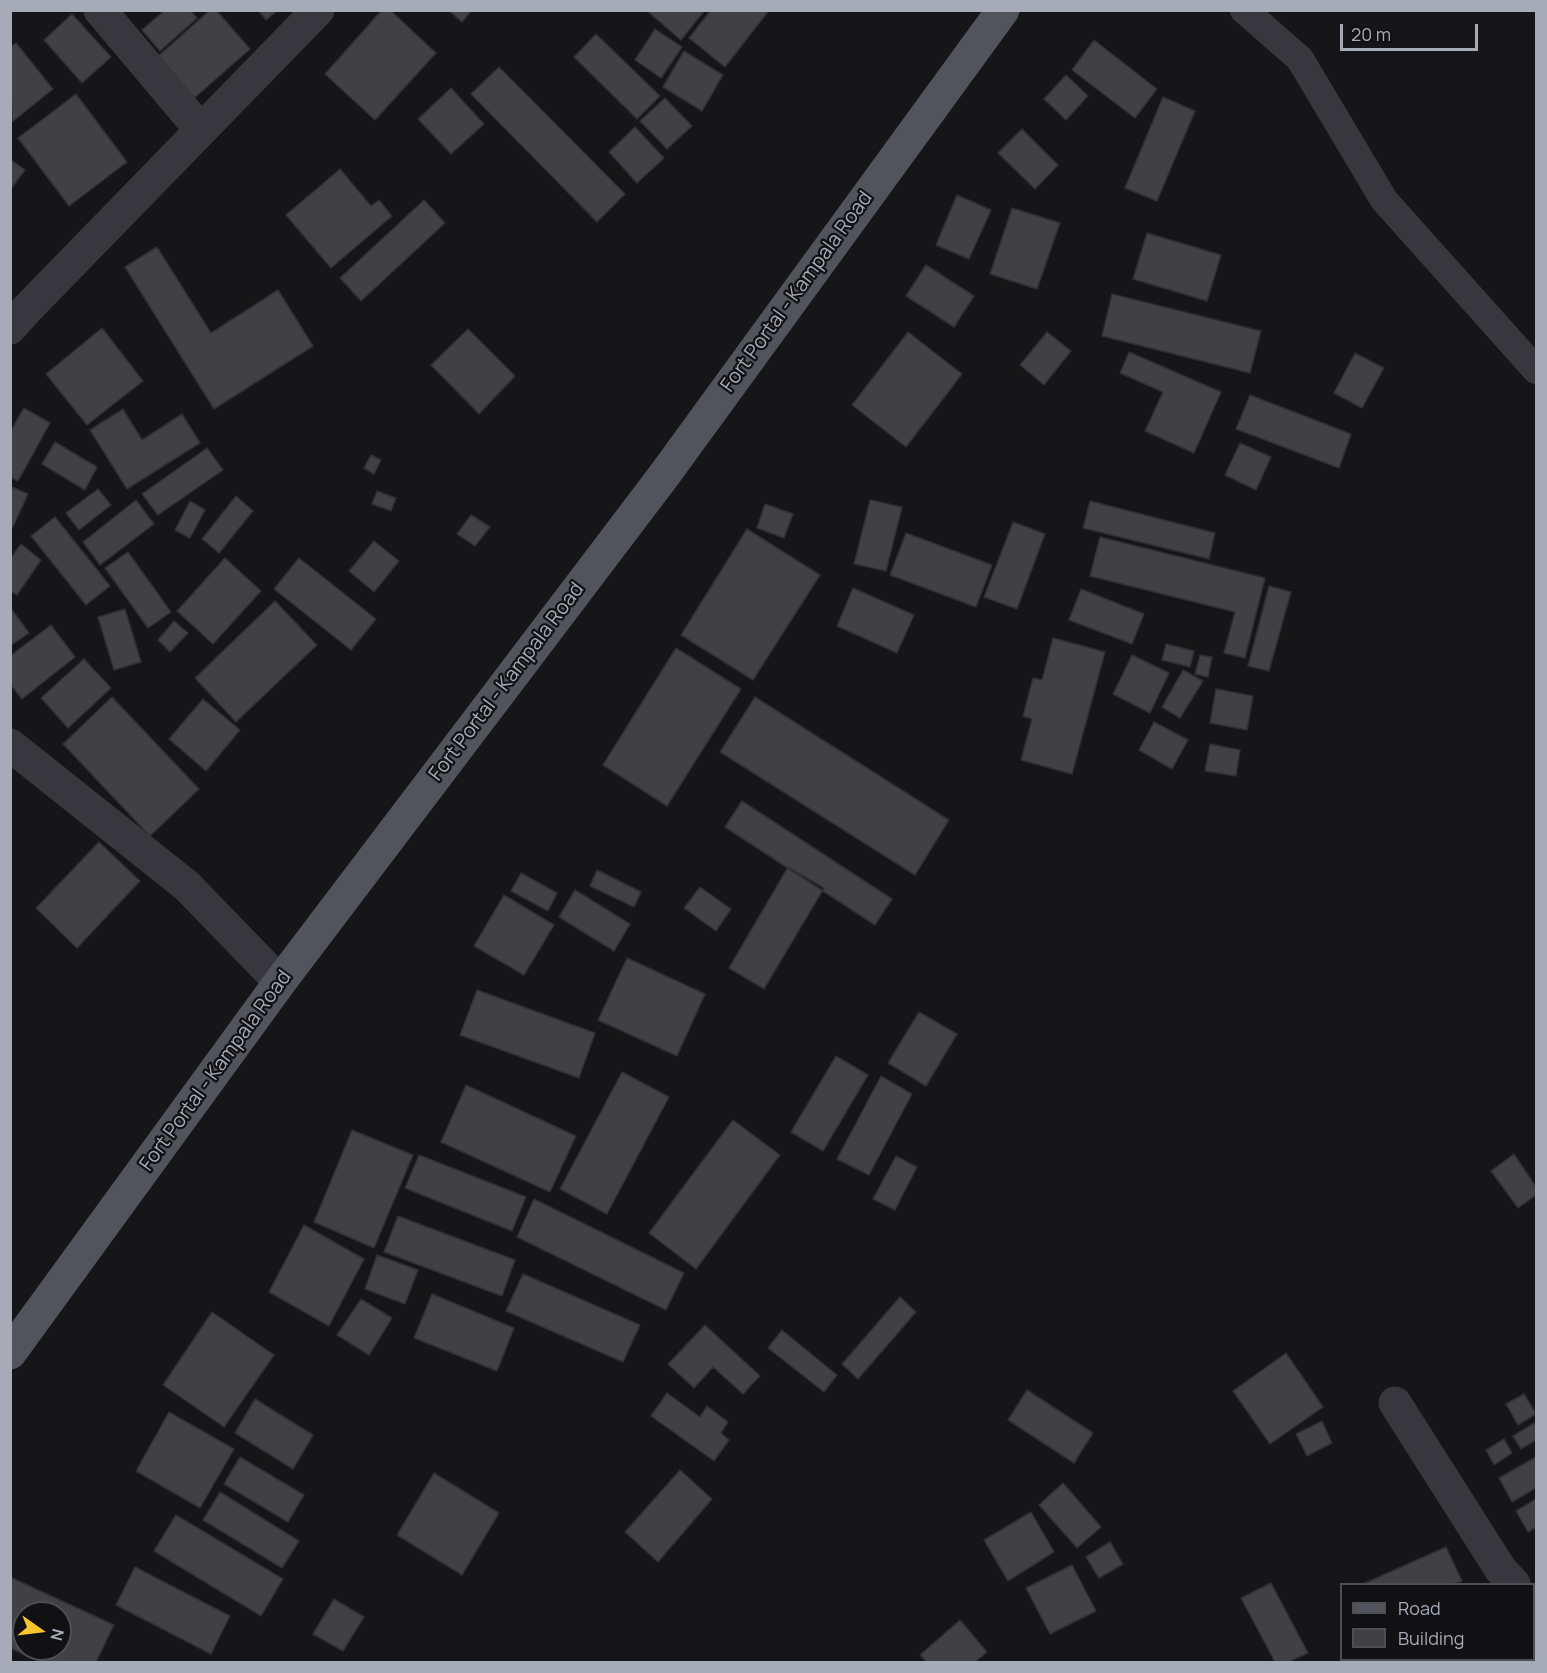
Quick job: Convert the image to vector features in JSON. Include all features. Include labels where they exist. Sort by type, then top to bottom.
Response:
[{"type":"main road","name":"Fort Portal - Kampala Road","points":[[10,1353],[280,982],[665,474],[1003,10]]},
{"type":"street","points":[[100,10],[201,130]]},
{"type":"street","points":[[10,328],[318,10]]},
{"type":"street","points":[[10,745],[187,886],[280,982]]},
{"type":"street","points":[[1395,1402],[1501,1570],[1513,1583]]},
{"type":"lane","points":[[1244,10],[1300,59],[1384,200],[1536,370]]},
{"type":"building","points":[[165,10],[190,10],[197,18],[160,51],[142,30]]},
{"type":"building","points":[[210,10],[216,10],[250,49],[191,101],[155,59]]},
{"type":"building","points":[[258,10],[278,10],[266,20]]},
{"type":"building","points":[[382,10],[390,10],[436,53],[375,120],[325,74]]},
{"type":"building","points":[[448,10],[472,10],[462,22]]},
{"type":"building","points":[[646,10],[705,10],[681,40]]},
{"type":"building","points":[[711,10],[763,10],[767,13],[725,67],[689,38]]},
{"type":"building","points":[[72,14],[111,57],[82,83],[44,40]]},
{"type":"building","points":[[655,29],[682,47],[661,78],[635,60]]},
{"type":"building","points":[[596,34],[660,96],[637,119],[574,57]]},
{"type":"building","points":[[1094,40],[1157,89],[1135,118],[1072,70]]},
{"type":"building","points":[[16,43],[53,89],[12,122],[10,47]]},
{"type":"building","points":[[684,51],[723,75],[702,111],[663,87]]},
{"type":"building","points":[[499,67],[625,194],[597,222],[471,94]]},
{"type":"building","points":[[1066,75],[1088,96],[1066,120],[1044,99]]},
{"type":"building","points":[[451,88],[484,124],[451,154],[418,119]]},
{"type":"building","points":[[76,94],[127,162],[69,206],[18,138]]},
{"type":"building","points":[[1163,97],[1195,111],[1157,201],[1125,188]]},
{"type":"building","points":[[665,98],[692,126],[667,149],[640,121]]},
{"type":"building","points":[[635,127],[664,158],[637,183],[609,152]]},
{"type":"building","points":[[1022,129],[1058,165],[1035,189],[998,153]]},
{"type":"building","points":[[10,159],[25,170],[10,190]]},
{"type":"building","points":[[340,169],[371,206],[379,200],[392,216],[331,268],[286,215]]},
{"type":"building","points":[[957,195],[991,210],[969,259],[936,245]]},
{"type":"building","points":[[424,200],[445,223],[361,301],[340,278]]},
{"type":"building","points":[[1012,208],[1060,223],[1037,289],[990,274]]},
{"type":"building","points":[[1147,233],[1221,255],[1207,301],[1133,279]]},
{"type":"building","points":[[157,247],[211,333],[278,290],[313,346],[214,409],[125,267]]},
{"type":"building","points":[[926,265],[974,296],[954,327],[906,296]]},
{"type":"building","points":[[1112,294],[1261,331],[1250,373],[1102,336]]},
{"type":"building","points":[[102,328],[143,381],[87,425],[46,374]]},
{"type":"building","points":[[468,329],[515,376],[479,414],[431,365]]},
{"type":"building","points":[[908,332],[962,374],[906,447],[852,405]]},
{"type":"building","points":[[1047,332],[1071,351],[1044,385],[1020,365]]},
{"type":"building","points":[[1129,352],[1221,392],[1194,453],[1145,431],[1163,392],[1120,373]]},
{"type":"building","points":[[1355,353],[1384,368],[1362,408],[1334,393]]},
{"type":"building","points":[[1250,395],[1351,434],[1339,468],[1236,429]]},
{"type":"building","points":[[24,408],[50,423],[18,481],[10,477],[10,432]]},
{"type":"building","points":[[123,409],[142,440],[182,414],[200,443],[127,489],[90,430]]},
{"type":"building","points":[[55,442],[97,467],[85,490],[42,464]]},
{"type":"building","points":[[1240,443],[1271,457],[1256,490],[1225,475]]},
{"type":"building","points":[[207,448],[223,470],[158,515],[142,494]]},
{"type":"building","points":[[371,455],[381,460],[374,474],[364,468]]},
{"type":"building","points":[[10,486],[28,494],[13,527],[10,526]]},
{"type":"building","points":[[98,489],[111,505],[79,530],[66,513]]},
{"type":"building","points":[[377,491],[396,498],[391,511],[372,504]]},
{"type":"building","points":[[236,496],[253,511],[219,553],[202,539]]},
{"type":"building","points":[[136,500],[154,524],[100,565],[83,542]]},
{"type":"building","points":[[870,500],[902,507],[886,571],[854,564]]},
{"type":"building","points":[[190,501],[205,510],[190,538],[175,530]]},
{"type":"building","points":[[1090,501],[1215,533],[1209,559],[1083,528]]},
{"type":"building","points":[[765,504],[793,514],[784,538],[757,528]]},
{"type":"building","points":[[471,515],[490,527],[475,546],[457,534]]},
{"type":"building","points":[[55,517],[110,586],[86,605],[31,536]]},
{"type":"building","points":[[1013,522],[1045,534],[1017,609],[984,597]]},
{"type":"building","points":[[747,529],[820,575],[753,680],[681,635]]},
{"type":"building","points":[[906,533],[992,565],[976,607],[890,575]]},
{"type":"building","points":[[1100,537],[1265,578],[1245,658],[1224,653],[1235,612],[1090,576]]},
{"type":"building","points":[[374,541],[399,561],[374,592],[349,571]]},
{"type":"building","points":[[21,544],[41,560],[17,595],[10,591],[10,559]]},
{"type":"building","points":[[128,552],[171,612],[148,628],[105,568]]},
{"type":"building","points":[[225,558],[261,591],[213,644],[177,611]]},
{"type":"building","points":[[299,558],[376,619],[351,650],[274,589]]},
{"type":"building","points":[[1269,586],[1291,592],[1269,671],[1248,666]]},
{"type":"building","points":[[853,588],[914,615],[897,653],[837,626]]},
{"type":"building","points":[[1081,589],[1144,614],[1132,644],[1069,620]]},
{"type":"building","points":[[275,601],[317,645],[236,722],[195,678]]},
{"type":"building","points":[[10,607],[29,633],[10,646]]},
{"type":"building","points":[[125,609],[141,662],[114,670],[98,617]]},
{"type":"building","points":[[174,621],[188,633],[170,652],[158,640]]},
{"type":"building","points":[[51,625],[75,657],[22,699],[10,684],[10,656]]},
{"type":"building","points":[[1053,638],[1105,652],[1072,774],[1021,760],[1032,719],[1023,716],[1033,678],[1042,680]]},
{"type":"building","points":[[1166,644],[1194,651],[1190,667],[1162,660]]},
{"type":"building","points":[[676,648],[741,689],[667,806],[603,765]]},
{"type":"building","points":[[1132,655],[1169,673],[1150,713],[1113,694]]},
{"type":"building","points":[[1200,655],[1212,657],[1208,677],[1195,674]]},
{"type":"building","points":[[84,659],[111,688],[68,728],[41,698]]},
{"type":"building","points":[[1183,670],[1203,681],[1180,718],[1162,707]]},
{"type":"building","points":[[1216,689],[1253,696],[1247,730],[1210,723]]},
{"type":"building","points":[[112,697],[199,789],[150,836],[63,744]]},
{"type":"building","points":[[755,697],[949,820],[915,875],[720,752]]},
{"type":"building","points":[[203,699],[240,730],[206,771],[169,739]]},
{"type":"building","points":[[1154,722],[1188,740],[1172,769],[1139,750]]},
{"type":"building","points":[[1210,744],[1240,750],[1236,776],[1205,771]]},
{"type":"building","points":[[742,801],[892,899],[875,925],[725,827]]},
{"type":"building","points":[[99,842],[140,881],[77,948],[36,908]]},
{"type":"building","points":[[788,867],[824,888],[764,989],[729,968]]},
{"type":"building","points":[[597,870],[641,892],[634,907],[590,886]]},
{"type":"building","points":[[521,873],[557,893],[548,911],[511,891]]},
{"type":"building","points":[[700,887],[731,909],[716,931],[684,908]]},
{"type":"building","points":[[575,890],[630,924],[614,951],[559,917]]},
{"type":"building","points":[[504,895],[554,925],[524,975],[474,946]]},
{"type":"building","points":[[627,958],[705,994],[677,1056],[598,1020]]},
{"type":"building","points":[[477,990],[595,1033],[579,1078],[460,1035]]},
{"type":"building","points":[[919,1012],[957,1034],[926,1086],[888,1063]]},
{"type":"building","points":[[836,1056],[868,1075],[823,1151],[791,1132]]},
{"type":"building","points":[[622,1072],[669,1097],[607,1214],[560,1189]]},
{"type":"building","points":[[881,1076],[912,1094],[869,1175],[837,1159]]},
{"type":"building","points":[[466,1085],[576,1136],[550,1192],[441,1142]]},
{"type":"building","points":[[733,1120],[780,1155],[696,1269],[649,1233]]},
{"type":"building","points":[[352,1130],[413,1155],[374,1248],[314,1222]]},
{"type":"building","points":[[1514,1154],[1536,1187],[1536,1195],[1518,1208],[1491,1171]]},
{"type":"building","points":[[419,1155],[526,1197],[512,1231],[405,1188]]},
{"type":"building","points":[[896,1156],[917,1167],[895,1210],[873,1199]]},
{"type":"building","points":[[534,1199],[684,1273],[666,1310],[517,1237]]},
{"type":"building","points":[[398,1216],[515,1260],[502,1296],[384,1252]]},
{"type":"building","points":[[304,1225],[364,1259],[329,1326],[269,1292]]},
{"type":"building","points":[[377,1255],[418,1270],[405,1304],[365,1289]]},
{"type":"building","points":[[523,1274],[640,1325],[623,1362],[506,1311]]},
{"type":"building","points":[[432,1294],[514,1328],[497,1371],[414,1338]]},
{"type":"building","points":[[900,1297],[916,1312],[858,1379],[842,1364]]},
{"type":"building","points":[[361,1299],[392,1318],[369,1355],[337,1335]]},
{"type":"building","points":[[212,1312],[274,1355],[224,1427],[163,1385]]},
{"type":"building","points":[[705,1325],[760,1376],[743,1394],[713,1367],[694,1388],[668,1364]]},
{"type":"building","points":[[782,1330],[837,1375],[824,1392],[768,1348]]},
{"type":"building","points":[[1286,1353],[1323,1407],[1270,1444],[1233,1391]]},
{"type":"building","points":[[1027,1390],[1093,1433],[1074,1463],[1008,1420]]},
{"type":"building","points":[[667,1393],[700,1417],[707,1406],[728,1422],[721,1433],[729,1440],[714,1461],[651,1416]]},
{"type":"building","points":[[1524,1394],[1536,1414],[1518,1425],[1506,1404]]},
{"type":"building","points":[[255,1399],[313,1435],[293,1469],[235,1433]]},
{"type":"building","points":[[169,1412],[234,1449],[200,1508],[136,1471]]},
{"type":"building","points":[[1322,1421],[1332,1443],[1307,1456],[1296,1434]]},
{"type":"building","points":[[1536,1422],[1536,1440],[1521,1449],[1513,1436]]},
{"type":"building","points":[[1504,1439],[1512,1453],[1494,1465],[1486,1450]]},
{"type":"building","points":[[240,1457],[304,1495],[288,1522],[224,1484]]},
{"type":"building","points":[[1536,1457],[1536,1488],[1512,1502],[1499,1478]]},
{"type":"building","points":[[680,1470],[712,1499],[658,1562],[625,1532]]},
{"type":"building","points":[[434,1473],[499,1513],[462,1575],[397,1535]]},
{"type":"building","points":[[1063,1483],[1101,1527],[1077,1548],[1039,1505]]},
{"type":"building","points":[[220,1492],[299,1541],[282,1568],[203,1520]]},
{"type":"building","points":[[1536,1499],[1536,1527],[1528,1532],[1516,1511]]},
{"type":"building","points":[[1031,1512],[1054,1552],[1008,1581],[984,1540]]},
{"type":"building","points":[[176,1515],[283,1579],[261,1616],[154,1551]]},
{"type":"building","points":[[1110,1542],[1123,1564],[1099,1578],[1086,1557]]},
{"type":"building","points":[[1446,1547],[1462,1581],[1457,1583],[1365,1583]]},
{"type":"building","points":[[1072,1565],[1096,1611],[1050,1634],[1026,1588]]},
{"type":"building","points":[[135,1567],[230,1616],[211,1654],[116,1605]]},
{"type":"building","points":[[10,1577],[62,1601],[12,1601],[12,1649],[10,1648]]},
{"type":"building","points":[[1271,1583],[1308,1653],[1288,1662],[1275,1662],[1241,1598]]},
{"type":"building","points":[[334,1599],[364,1617],[343,1651],[313,1634]]},
{"type":"building","points":[[72,1606],[114,1625],[96,1662],[39,1661],[72,1661]]},
{"type":"building","points":[[960,1620],[987,1652],[975,1662],[927,1662],[920,1655]]},
{"type":"building","points":[[1426,1661],[1480,1661],[1477,1662]]}]
